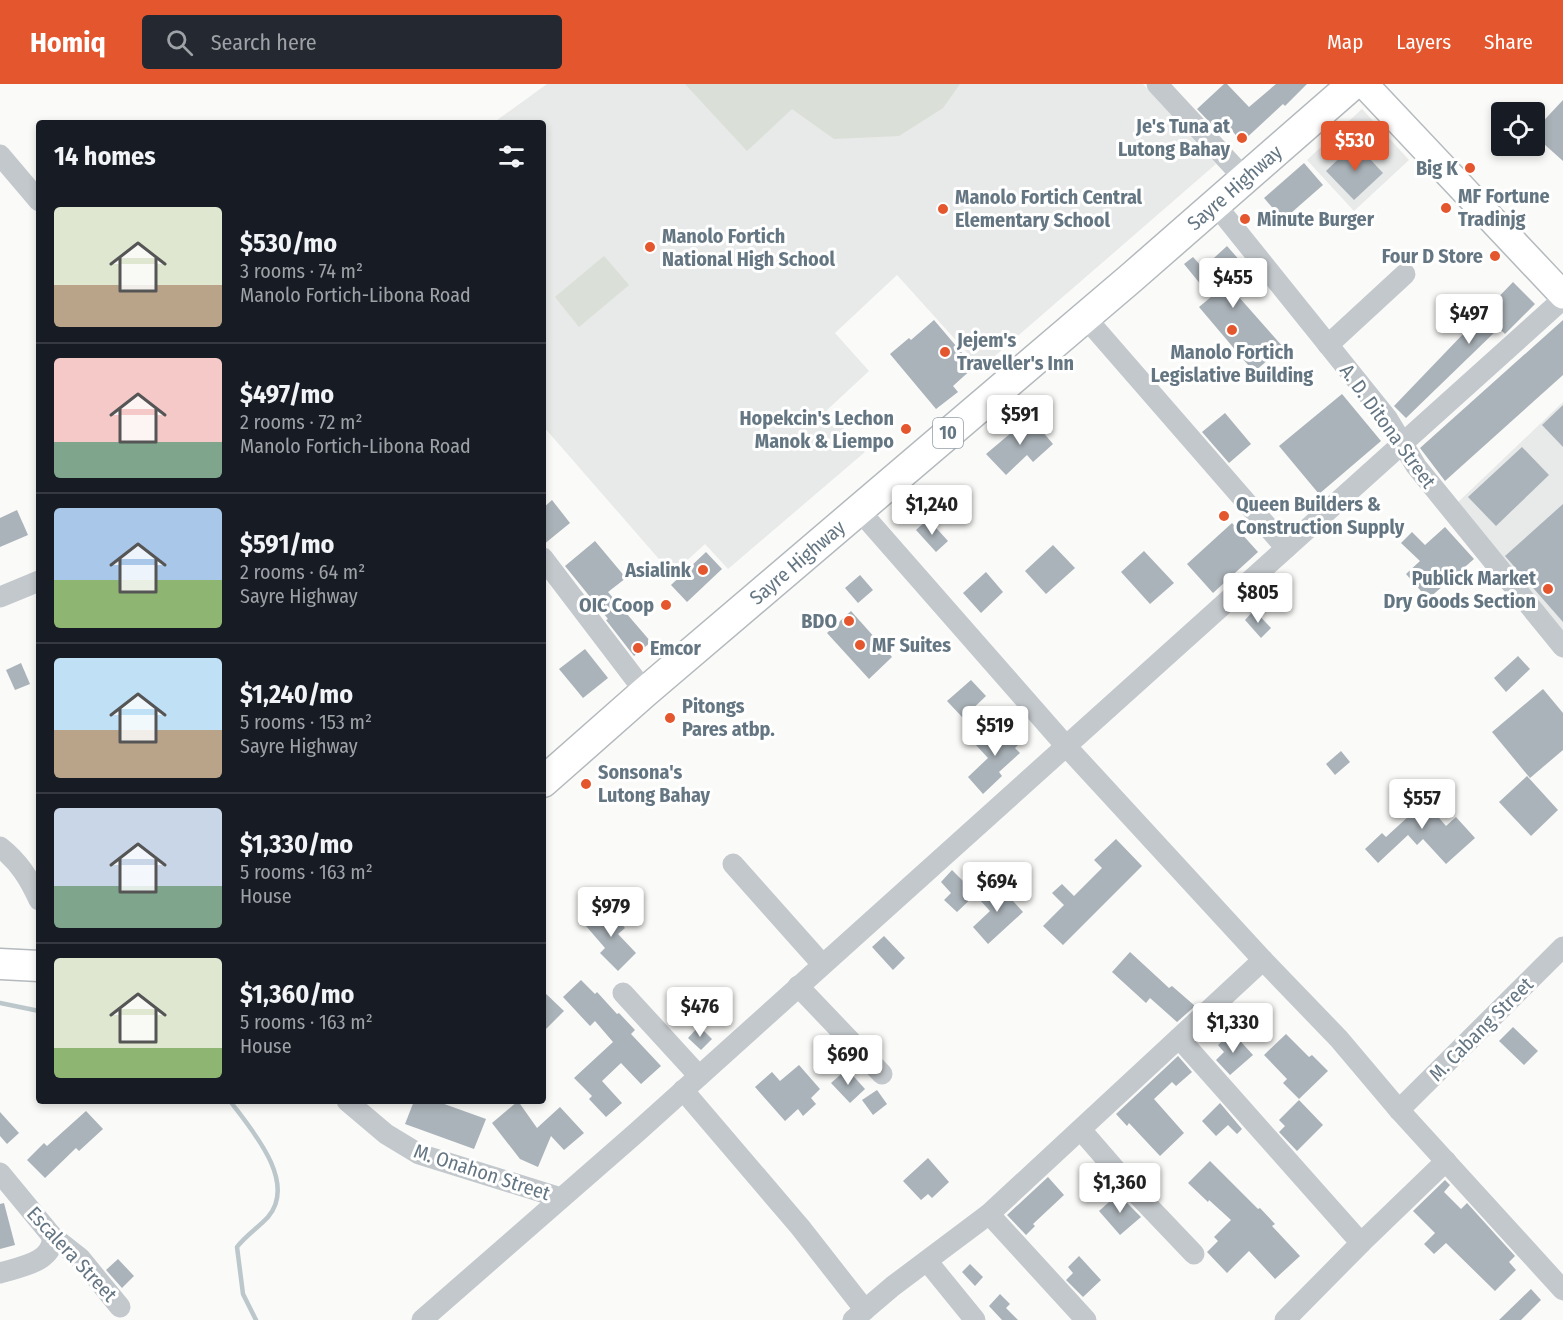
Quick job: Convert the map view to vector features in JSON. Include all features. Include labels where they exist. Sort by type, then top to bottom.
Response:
[{"type":"highway","name":"Sayre Highway","points":[[546,779],[1353,84]]},
{"type":"highway","points":[[0,964],[36,966]]},
{"type":"main road","points":[[1364,84],[1563,297]]},
{"type":"street","points":[[1157,84],[1244,178]]},
{"type":"street","points":[[0,155],[36,197]]},
{"type":"street","name":"A. D. Ditona Street","points":[[1215,204],[1387,418],[1416,466],[1563,647]]},
{"type":"street","points":[[1328,345],[1405,274]]},
{"type":"street","points":[[422,1320],[699,1076],[1403,444],[1563,297]]},
{"type":"street","points":[[1085,317],[1286,548]]},
{"type":"street","points":[[859,510],[1066,746],[1339,1039],[1399,1110],[1563,1290]]},
{"type":"street","points":[[546,562],[645,692]]},
{"type":"street","points":[[0,597],[36,582]]},
{"type":"street","points":[[0,847],[29,877],[36,893]]},
{"type":"street","points":[[733,864],[822,964]]},
{"type":"street","name":"M. Cabang Street","points":[[1399,1110],[1563,947]]},
{"type":"street","points":[[683,1090],[800,1227],[859,1315],[989,1214],[1263,960]]},
{"type":"street","points":[[798,986],[882,1074]]},
{"type":"street","points":[[623,993],[699,1076]]},
{"type":"street","points":[[1179,1038],[1361,1243]]},
{"type":"street","name":"M. Onahon Street","points":[[351,1104],[386,1134],[418,1154],[561,1198]]},
{"type":"street","points":[[1081,1130],[1133,1190],[1194,1254]]},
{"type":"street","points":[[1285,1320],[1446,1161]]},
{"type":"street","name":"Escalera Street","points":[[0,1173],[52,1236],[80,1258],[120,1307]]},
{"type":"street","points":[[989,1214],[1086,1320]]},
{"type":"street","points":[[0,1273],[36,1261],[47,1254],[53,1242],[52,1236]]},
{"type":"street","points":[[927,1261],[975,1320]]},
{"type":"shaded area","points":[[547,84],[1143,84],[1216,164],[981,368],[897,275],[835,333],[869,371],[827,410],[865,452],[728,569],[705,544],[672,574],[546,429],[546,120],[497,120]]},
{"type":"shaded area","points":[[685,84],[960,84],[943,108],[899,136],[834,139],[792,109],[747,151]]},
{"type":"shaded area","points":[[1362,109],[1409,160],[1354,211],[1307,160]]},
{"type":"shaded area","points":[[604,256],[629,285],[579,327],[555,297]]},
{"type":"shaded area","points":[[1563,402],[1563,633],[1455,505]]},
{"type":"building","points":[[1224,84],[1227,84],[1249,107],[1276,84],[1307,84],[1242,142],[1225,123],[1217,130],[1197,109]]},
{"type":"building","points":[[1563,100],[1563,161],[1545,145],[1545,119]]},
{"type":"building","points":[[1355,143],[1383,173],[1354,200],[1326,171]]},
{"type":"building","points":[[1304,163],[1323,185],[1283,220],[1264,198]]},
{"type":"building","points":[[1227,246],[1249,271],[1230,287],[1283,347],[1254,372],[1199,307],[1211,297],[1184,264],[1193,257],[1203,268]]},
{"type":"building","points":[[1513,282],[1535,304],[1505,334],[1499,328],[1406,418],[1394,406]]},
{"type":"building","points":[[934,320],[974,367],[953,386],[958,392],[936,409],[890,354]]},
{"type":"building","points":[[1563,320],[1563,375],[1445,481],[1420,448]]},
{"type":"building","points":[[1342,394],[1381,441],[1319,494],[1279,446]]},
{"type":"building","points":[[1563,405],[1563,447],[1542,425]]},
{"type":"building","points":[[1225,413],[1251,444],[1229,463],[1202,432]]},
{"type":"building","points":[[1030,417],[1053,444],[1033,462],[1027,455],[1006,475],[986,454]]},
{"type":"building","points":[[1522,447],[1549,475],[1496,526],[1468,497]]},
{"type":"building","points":[[552,500],[570,523],[546,543],[546,505]]},
{"type":"building","name":"Publick Market Dry Goods Section","points":[[1563,504],[1563,622],[1505,556]]},
{"type":"building","points":[[17,510],[28,535],[0,547],[0,518]]},
{"type":"building","points":[[928,519],[948,541],[936,552],[916,530]]},
{"type":"building","points":[[1232,523],[1258,552],[1213,593],[1187,564]]},
{"type":"building","points":[[1445,527],[1474,559],[1428,599],[1406,574],[1420,561],[1401,543],[1412,532],[1425,545]]},
{"type":"building","points":[[595,541],[626,578],[608,592],[651,642],[634,656],[606,620],[608,619],[565,566]]},
{"type":"building","points":[[1053,545],[1075,568],[1046,594],[1025,571]]},
{"type":"building","points":[[1144,551],[1174,583],[1150,604],[1121,572]]},
{"type":"building","points":[[706,552],[722,569],[687,602],[671,585]]},
{"type":"building","points":[[986,572],[1003,592],[981,613],[963,593]]},
{"type":"building","points":[[860,575],[873,590],[858,603],[845,588]]},
{"type":"building","points":[[1254,610],[1271,628],[1261,638],[1245,620]]},
{"type":"building","name":"MF Suites","points":[[851,611],[892,657],[869,679],[827,633]]},
{"type":"building","points":[[585,649],[608,678],[583,698],[559,669]]},
{"type":"building","points":[[1518,656],[1530,669],[1506,692],[1494,678]]},
{"type":"building","points":[[21,663],[30,684],[15,690],[6,670]]},
{"type":"building","points":[[971,680],[986,696],[963,718],[947,701]]},
{"type":"building","points":[[1543,689],[1563,713],[1563,750],[1530,778],[1492,732]]},
{"type":"building","points":[[995,726],[1003,734],[1011,727],[1023,740],[1015,748],[1020,753],[999,772],[1002,776],[983,794],[968,777],[988,758],[975,744]]},
{"type":"building","points":[[1341,751],[1350,762],[1335,775],[1326,764]]},
{"type":"building","points":[[1527,776],[1558,810],[1531,836],[1499,802]]},
{"type":"building","points":[[1409,783],[1446,826],[1456,817],[1475,838],[1446,864],[1423,839],[1417,845],[1408,835],[1378,863],[1365,849],[1382,833],[1386,837],[1410,815],[1393,797]]},
{"type":"building","points":[[1116,839],[1142,866],[1063,945],[1043,926],[1064,905],[1052,893],[1062,884],[1074,896],[1102,868],[1094,860]]},
{"type":"building","points":[[952,870],[976,894],[957,912],[944,900],[951,893],[941,882]]},
{"type":"building","points":[[996,882],[1023,912],[988,944],[973,927],[990,911],[978,898]]},
{"type":"building","points":[[611,904],[620,915],[617,918],[625,928],[618,934],[636,953],[618,971],[600,953],[605,948],[586,926]]},
{"type":"building","points":[[884,936],[905,958],[893,970],[872,947]]},
{"type":"building","points":[[1130,952],[1169,988],[1172,986],[1195,1006],[1177,1022],[1150,998],[1146,1003],[1112,972]]},
{"type":"building","points":[[581,980],[595,994],[597,992],[635,1030],[631,1034],[661,1066],[641,1084],[621,1063],[602,1081],[622,1103],[606,1117],[589,1099],[592,1096],[574,1078],[613,1042],[595,1021],[590,1026],[563,997]]},
{"type":"building","points":[[546,994],[564,1011],[546,1029]]},
{"type":"building","points":[[699,1026],[712,1039],[701,1050],[688,1038]]},
{"type":"building","points":[[1513,1027],[1538,1051],[1524,1065],[1499,1041]]},
{"type":"building","points":[[1232,1032],[1253,1055],[1230,1075],[1216,1060],[1224,1052],[1218,1045]]},
{"type":"building","points":[[1286,1034],[1309,1057],[1312,1055],[1328,1071],[1299,1099],[1283,1083],[1287,1079],[1264,1055]]},
{"type":"building","points":[[1178,1056],[1192,1072],[1176,1086],[1172,1082],[1154,1099],[1184,1133],[1160,1156],[1129,1123],[1127,1126],[1116,1114]]},
{"type":"building","points":[[799,1065],[820,1089],[811,1098],[816,1104],[803,1116],[798,1109],[785,1121],[755,1087],[772,1072],[780,1081]]},
{"type":"building","points":[[847,1069],[865,1089],[850,1103],[831,1083]]},
{"type":"building","points":[[877,1090],[887,1104],[873,1115],[862,1100]]},
{"type":"building","points":[[1299,1100],[1323,1125],[1297,1151],[1279,1132],[1285,1126],[1279,1120]]},
{"type":"building","points":[[1220,1103],[1242,1129],[1237,1134],[1228,1125],[1216,1136],[1202,1121]]},
{"type":"building","points":[[413,1104],[444,1104],[486,1119],[474,1149],[405,1124]]},
{"type":"building","points":[[514,1104],[520,1104],[537,1128],[560,1107],[584,1133],[564,1150],[551,1136],[538,1167],[520,1159],[492,1123]]},
{"type":"building","points":[[86,1111],[103,1129],[79,1151],[76,1148],[45,1178],[27,1160],[44,1143],[47,1146]]},
{"type":"building","points":[[0,1112],[19,1133],[7,1144],[0,1136]]},
{"type":"building","points":[[928,1158],[949,1182],[932,1198],[928,1194],[921,1200],[903,1181]]},
{"type":"building","points":[[1210,1161],[1258,1209],[1260,1208],[1275,1224],[1272,1226],[1300,1256],[1275,1279],[1249,1251],[1227,1273],[1207,1252],[1218,1241],[1214,1237],[1231,1220],[1188,1183]]},
{"type":"building","points":[[1048,1177],[1064,1195],[1033,1224],[1035,1226],[1026,1235],[1007,1215]]},
{"type":"building","points":[[1445,1180],[1450,1185],[1444,1192],[1461,1209],[1467,1203],[1515,1256],[1509,1262],[1516,1270],[1495,1291],[1446,1243],[1434,1254],[1424,1244],[1435,1233],[1413,1211]]},
{"type":"building","points":[[1118,1194],[1141,1217],[1120,1235],[1099,1211]]},
{"type":"building","points":[[4,1203],[15,1245],[0,1249],[0,1204]]},
{"type":"building","points":[[1079,1256],[1101,1280],[1083,1297],[1066,1280],[1073,1273],[1068,1267]]},
{"type":"building","points":[[118,1259],[134,1276],[122,1288],[106,1270]]},
{"type":"building","points":[[970,1264],[983,1277],[975,1286],[962,1272]]},
{"type":"building","points":[[1531,1289],[1541,1300],[1521,1320],[1499,1320]]},
{"type":"building","points":[[1000,1294],[1010,1304],[1006,1308],[1018,1320],[1002,1320],[989,1306]]},
{"type":"waterway","points":[[0,1003],[36,1010]]},
{"type":"waterway","points":[[232,1104],[268,1156],[275,1172],[278,1188],[276,1203],[268,1217],[237,1247],[243,1294],[256,1320]]},
{"type":"place","name":"Je's Tuna at Lutong Bahay","points":[[1242,138]]},
{"type":"place","name":"Big K","points":[[1470,168]]},
{"type":"place","name":"MF Fortune Tradinjg","points":[[1446,208]]},
{"type":"place","name":"Manolo Fortich Central Elementary School","points":[[943,209]]},
{"type":"place","name":"Minute Burger","points":[[1245,219]]},
{"type":"place","name":"Manolo Fortich National High School","points":[[650,247]]},
{"type":"place","name":"Four D Store","points":[[1495,256]]},
{"type":"place","name":"Manolo Fortich Legislative Building","points":[[1232,330]]},
{"type":"place","name":"Jejem's Traveller's Inn","points":[[945,352]]},
{"type":"place","name":"Hopekcin's Lechon Manok & Liempo","points":[[906,429]]},
{"type":"place","name":"Queen Builders & Construction Supply","points":[[1224,516]]},
{"type":"place","name":"Asialink","points":[[703,570]]},
{"type":"place","name":"Publick Market Dry Goods Section","points":[[1548,589]]},
{"type":"place","name":"OIC Coop","points":[[666,605]]},
{"type":"place","name":"BDO","points":[[849,621]]},
{"type":"place","name":"MF Suites","points":[[860,645]]},
{"type":"place","name":"Emcor","points":[[638,648]]},
{"type":"place","name":"Pitongs Pares atbp.","points":[[670,718]]},
{"type":"place","name":"Sonsona's Lutong Bahay","points":[[586,784]]}]
